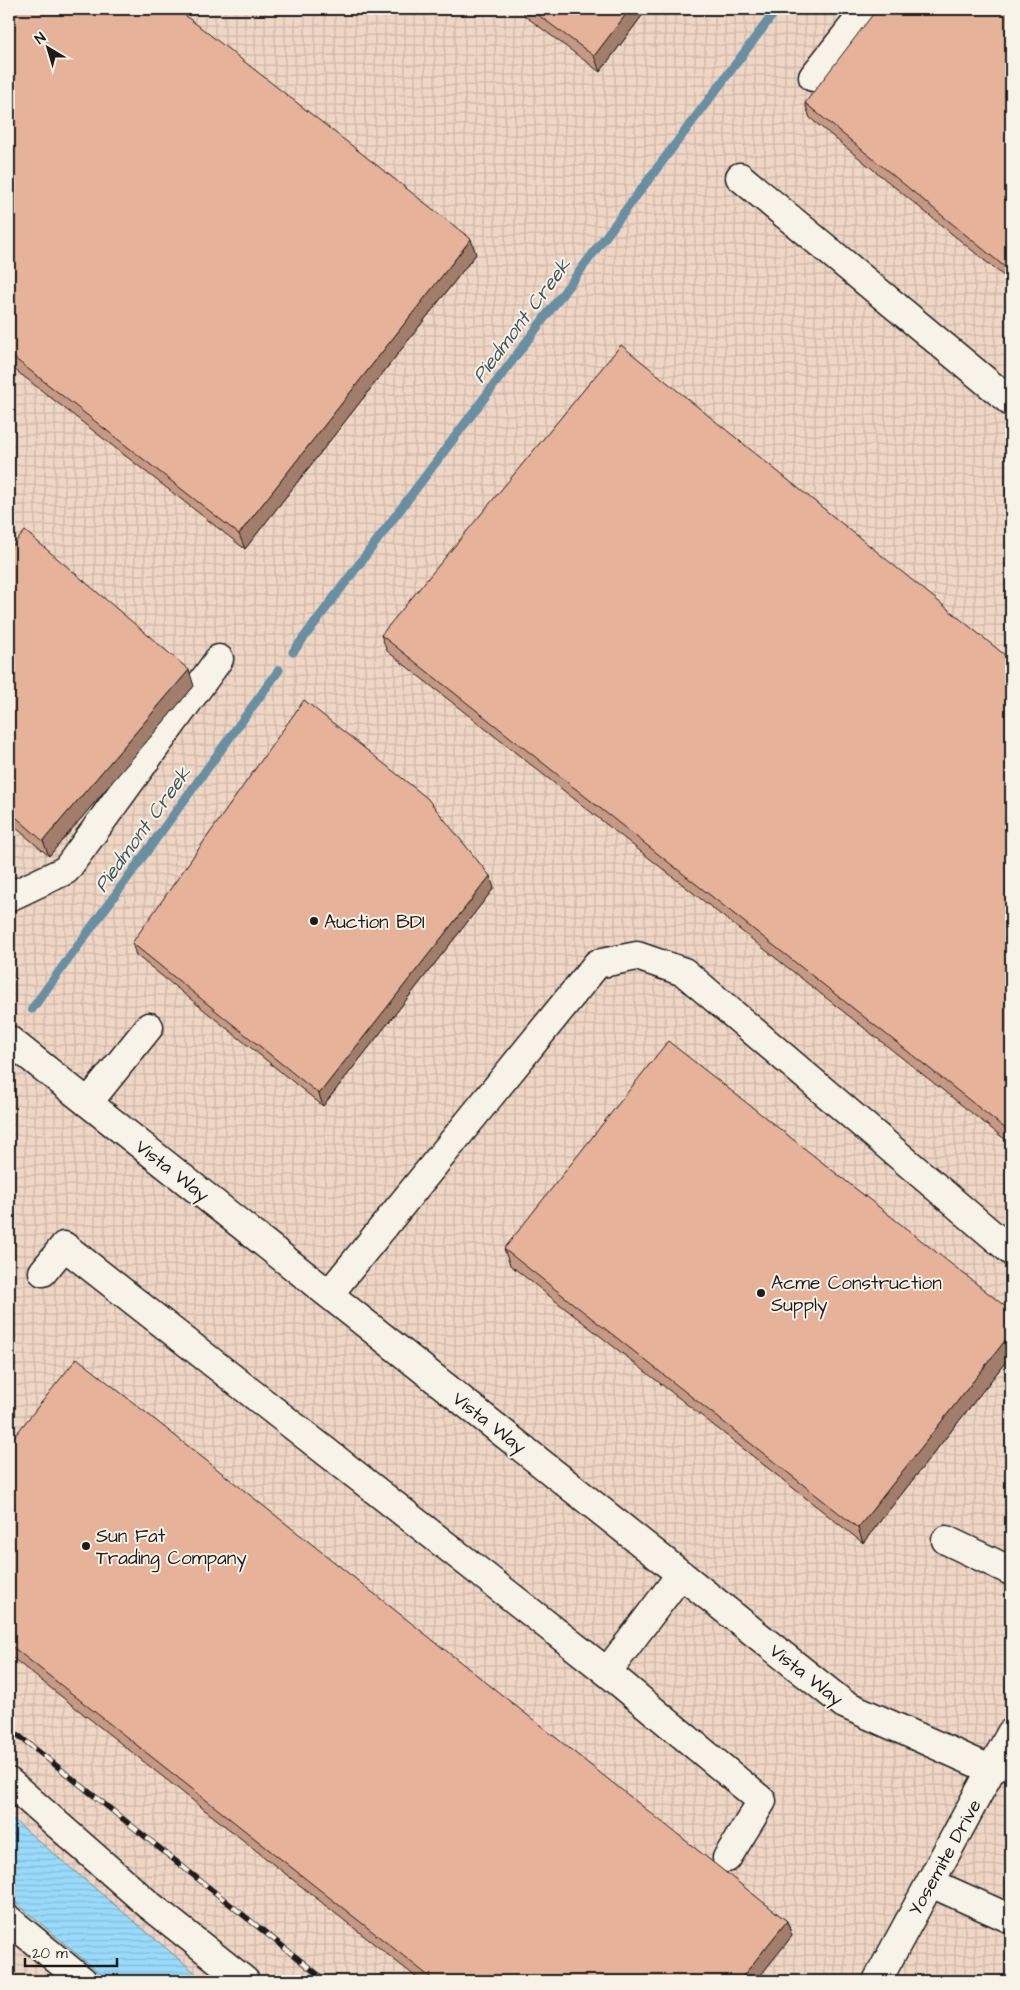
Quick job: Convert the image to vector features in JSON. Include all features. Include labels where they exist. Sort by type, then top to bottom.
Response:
[{"type":"street","points":[[813,77],[867,9]]},
{"type":"street","points":[[740,177],[1011,402]]},
{"type":"street","points":[[9,898],[66,870],[219,658]]},
{"type":"street","points":[[329,1294],[597,964],[637,956],[684,972],[1011,1251]]},
{"type":"street","points":[[88,1103],[149,1027]]},
{"type":"street","name":"Vista Way","points":[[9,1040],[844,1704],[992,1770]]},
{"type":"street","points":[[43,1272],[64,1246],[607,1672],[762,1801],[727,1858]]},
{"type":"street","points":[[946,1540],[1011,1571]]},
{"type":"street","points":[[607,1672],[681,1574]]},
{"type":"street","name":"Yosemite Drive","points":[[877,1981],[1011,1733]]},
{"type":"street","points":[[9,1782],[148,1904],[245,1981]]},
{"type":"street","points":[[930,1883],[1011,1919]]},
{"type":"street","points":[[9,1920],[83,1981]]},
{"type":"shaded area","points":[[9,9],[1011,9],[1011,1981],[9,1981]]},
{"type":"water","points":[[9,1816],[205,1981],[109,1981],[9,1897]]},
{"type":"building","points":[[9,9],[177,9],[471,239],[239,534],[9,354]]},
{"type":"building","points":[[530,9],[630,9],[594,56]]},
{"type":"building","points":[[877,9],[1011,9],[1011,272],[805,103]]},
{"type":"building","points":[[621,345],[1011,660],[1011,1133],[381,635]]},
{"type":"building","points":[[25,531],[189,670],[43,841],[9,811],[9,550]]},
{"type":"building","name":"Auction BDI","points":[[304,700],[427,798],[490,876],[319,1094],[132,943]]},
{"type":"building","name":"Acme Construction Supply","points":[[668,1041],[1011,1311],[1011,1333],[858,1528],[504,1249]]},
{"type":"building","points":[[77,1358],[787,1921],[739,1981],[435,1981],[9,1644],[9,1443]]},
{"type":"waterway","name":"Piedmont Creek","points":[[293,652],[777,9]]},
{"type":"waterway","name":"Piedmont Creek","points":[[32,1009],[279,670]]},
{"type":"railway","points":[[9,1728],[326,1981]]},
{"type":"place","name":"Auction BDI","points":[[314,921]]},
{"type":"place","name":"Acme Construction Supply","points":[[761,1293]]},
{"type":"place","name":"Sun Fat Trading Company","points":[[86,1546]]}]
